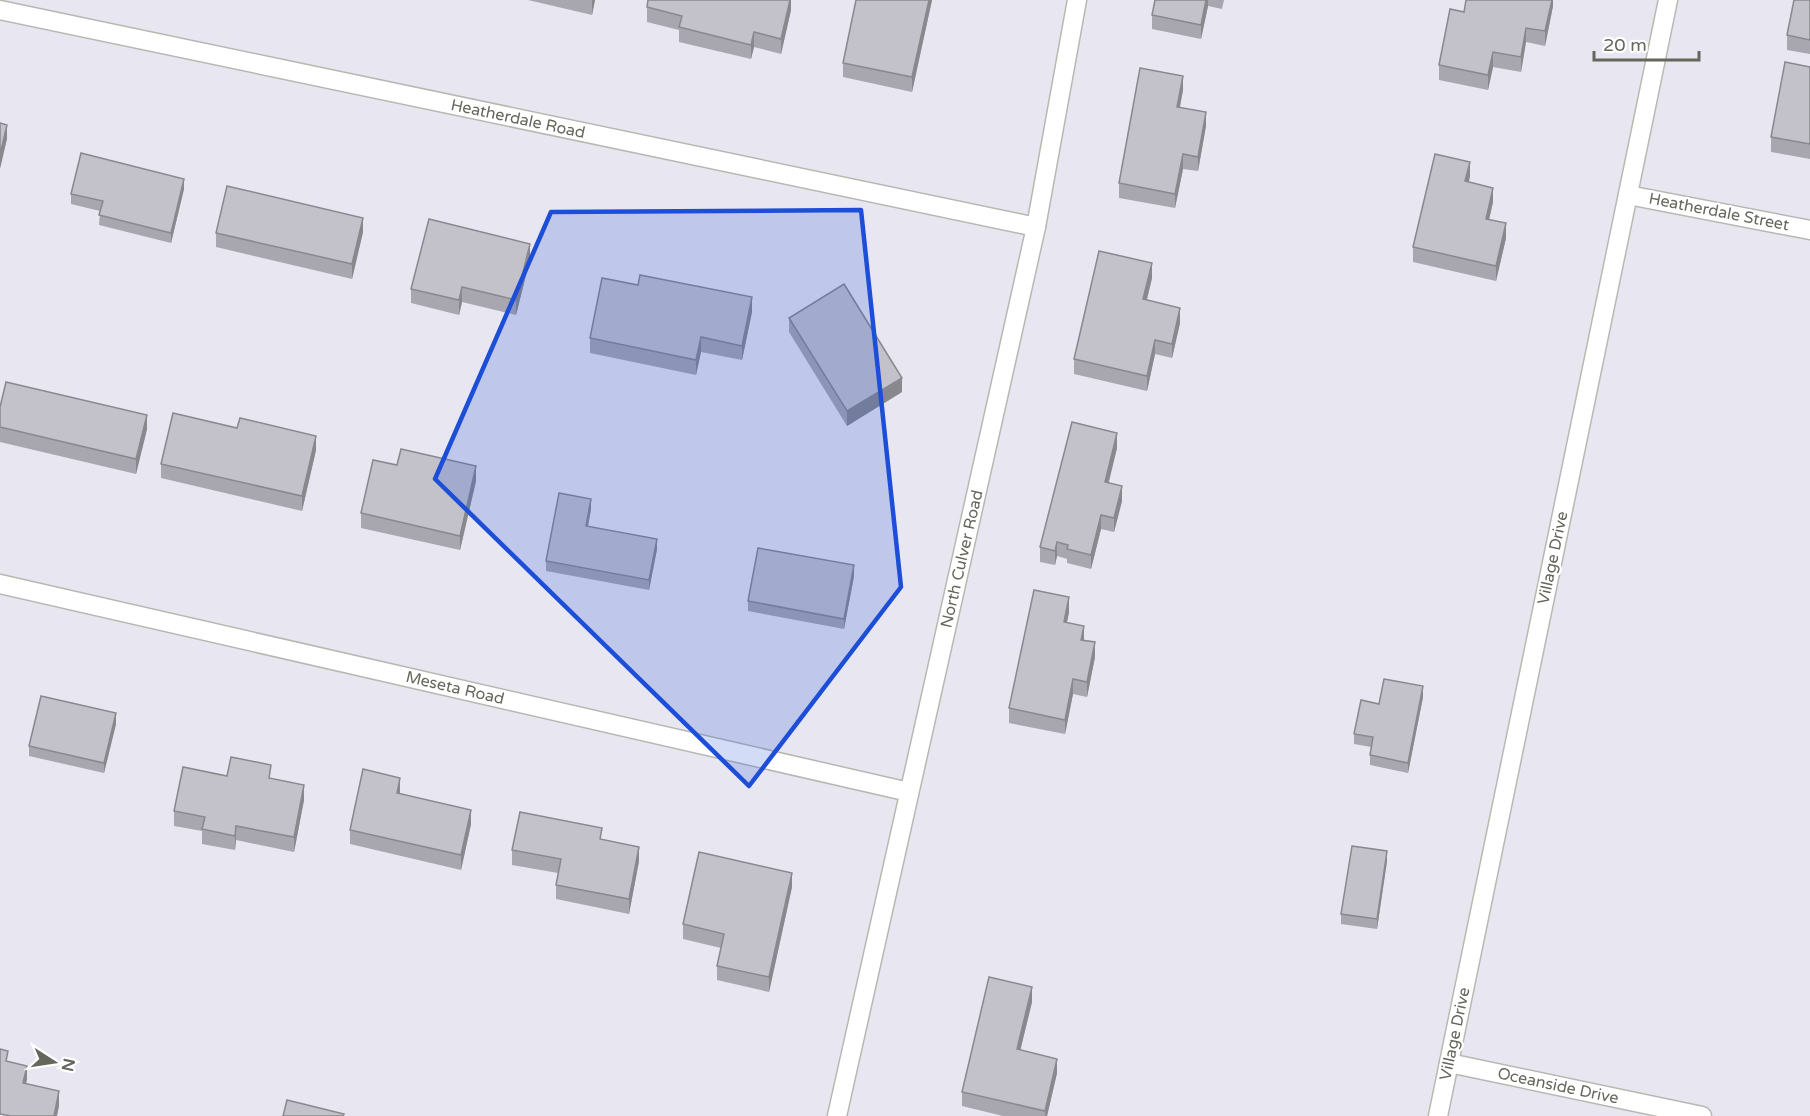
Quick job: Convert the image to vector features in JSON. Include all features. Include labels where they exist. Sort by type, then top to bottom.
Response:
[{"type":"street","name":"North Culver Road","points":[[837,1116],[1036,227],[1077,0]]},
{"type":"street","name":"Village Drive","points":[[1438,1116],[1668,0]]},
{"type":"street","name":"Heatherdale Road","points":[[0,10],[1036,227]]},
{"type":"street","name":"Heatherdale Street","points":[[1628,195],[1810,230]]},
{"type":"street","name":"Meseta Road","points":[[0,584],[909,792]]},
{"type":"street","name":"Oceanside Drive","points":[[1449,1063],[1702,1116]]},
{"type":"highlighted area","points":[[861,210],[901,587],[749,786],[435,479],[551,212]]},
{"type":"building","points":[[648,0],[790,0],[781,39],[754,32],[751,45],[679,27],[682,16],[647,7]]},
{"type":"building","points":[[856,0],[929,0],[912,77],[843,63]]},
{"type":"building","points":[[1155,0],[1206,0],[1201,25],[1152,15]]},
{"type":"building","points":[[1466,0],[1552,0],[1545,31],[1526,28],[1521,57],[1493,52],[1488,75],[1439,65],[1450,9],[1464,12]]},
{"type":"building","points":[[1794,0],[1810,0],[1810,40],[1787,35]]},
{"type":"building","points":[[1785,62],[1810,67],[1810,144],[1771,137]]},
{"type":"building","points":[[1140,68],[1183,76],[1177,107],[1206,112],[1198,157],[1183,154],[1175,194],[1119,183]]},
{"type":"building","points":[[0,123],[7,125],[0,155]]},
{"type":"building","points":[[81,153],[184,179],[171,233],[99,215],[103,201],[71,194]]},
{"type":"building","points":[[1435,154],[1470,162],[1465,181],[1493,188],[1486,219],[1506,223],[1496,266],[1413,247]]},
{"type":"building","points":[[227,186],[363,218],[352,264],[216,233]]},
{"type":"building","points":[[429,219],[530,244],[516,300],[462,287],[459,300],[411,289]]},
{"type":"building","points":[[1099,251],[1152,263],[1143,299],[1180,308],[1172,344],[1155,340],[1147,376],[1074,359]]},
{"type":"building","points":[[640,275],[752,297],[742,346],[701,337],[696,360],[590,338],[602,278],[638,285]]},
{"type":"building","points":[[844,284],[902,378],[847,411],[789,318]]},
{"type":"building","points":[[6,382],[147,415],[136,459],[0,427],[0,407]]},
{"type":"building","points":[[173,413],[237,428],[240,418],[316,436],[302,496],[161,464]]},
{"type":"building","points":[[1072,422],[1117,433],[1105,482],[1122,486],[1114,518],[1101,515],[1091,555],[1067,549],[1068,545],[1057,542],[1055,551],[1040,547]]},
{"type":"building","points":[[401,449],[476,466],[460,536],[361,513],[373,460],[397,465]]},
{"type":"building","points":[[559,493],[591,499],[586,526],[657,539],[649,580],[546,561]]},
{"type":"building","points":[[758,548],[854,565],[844,619],[748,601]]},
{"type":"building","points":[[1034,590],[1069,597],[1064,622],[1084,626],[1081,640],[1095,642],[1087,682],[1073,679],[1065,720],[1009,708]]},
{"type":"building","points":[[1384,679],[1423,686],[1408,763],[1370,755],[1373,737],[1354,734],[1361,700],[1379,704]]},
{"type":"building","points":[[41,696],[116,713],[104,763],[29,746]]},
{"type":"building","points":[[231,757],[271,765],[269,778],[304,785],[294,837],[236,826],[235,836],[202,829],[205,817],[174,811],[183,767],[227,776]]},
{"type":"building","points":[[363,769],[400,778],[397,793],[471,810],[461,855],[350,830]]},
{"type":"building","points":[[520,812],[602,828],[600,839],[639,847],[629,899],[556,885],[561,859],[512,850]]},
{"type":"building","points":[[1352,846],[1387,851],[1377,919],[1341,914]]},
{"type":"building","points":[[699,852],[792,873],[769,977],[717,966],[724,934],[683,924]]},
{"type":"building","points":[[989,977],[1032,987],[1017,1049],[1057,1059],[1045,1111],[962,1092]]},
{"type":"building","points":[[0,1049],[8,1051],[6,1061],[27,1066],[23,1083],[59,1091],[54,1116],[0,1114]]},
{"type":"building","points":[[287,1100],[344,1114],[343,1116],[283,1116]]}]
